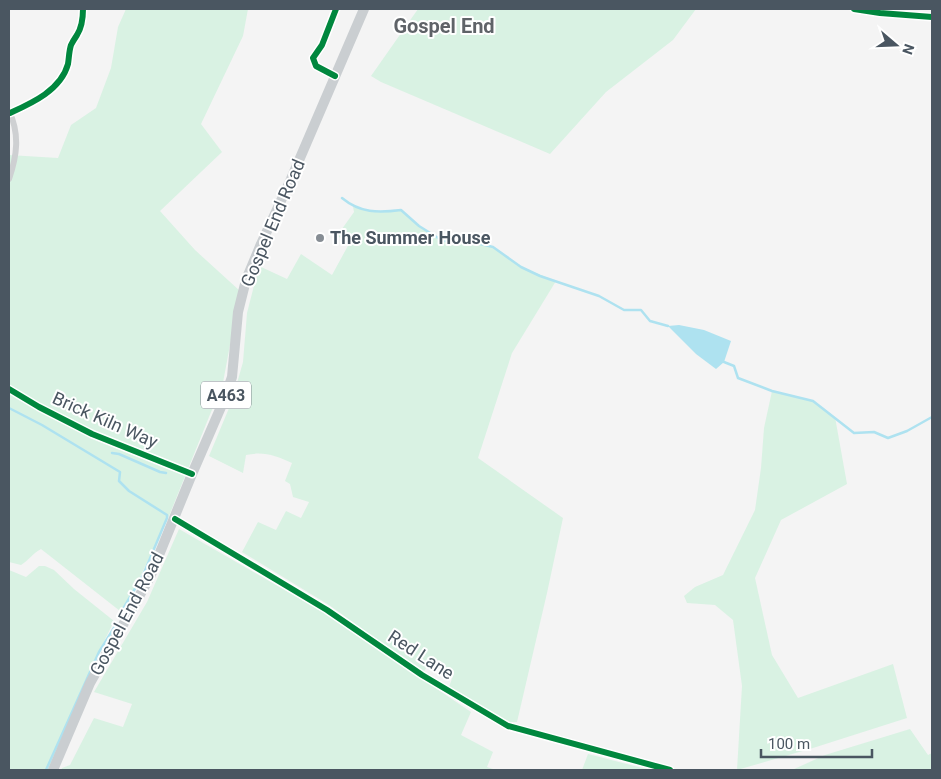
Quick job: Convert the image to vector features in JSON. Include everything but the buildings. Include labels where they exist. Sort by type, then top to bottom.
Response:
[{"type":"main road","name":"Gospel End Road","points":[[53,770],[90,683],[150,577],[224,400],[232,376],[238,312],[246,280],[364,9]]},
{"type":"street","points":[[9,179],[17,152],[17,140],[9,112],[44,95],[64,73],[72,43],[78,34],[82,22],[83,9]]},
{"type":"street","points":[[335,76],[316,66],[313,58],[322,45],[336,9]]},
{"type":"street","points":[[854,9],[932,17]]},
{"type":"street","name":"Brick Kiln Way","points":[[9,389],[39,408],[84,430],[192,474]]},
{"type":"street","name":"Red Lane","points":[[175,518],[326,610],[422,675],[508,726],[670,770]]},
{"type":"green space","points":[[126,9],[248,9],[243,36],[201,124],[222,152],[160,211],[195,250],[240,291],[222,388],[169,516],[131,596],[120,611],[41,549],[21,565],[9,562],[9,155],[58,158],[71,125],[96,108],[111,68],[118,27]]},
{"type":"green space","points":[[418,9],[696,9],[673,40],[606,92],[550,154],[381,82],[371,76]]},
{"type":"green space","points":[[353,207],[381,212],[401,210],[419,226],[442,241],[464,240],[493,247],[521,267],[556,281],[512,353],[478,458],[563,518],[517,722],[509,722],[449,687],[454,673],[430,662],[423,673],[329,605],[242,552],[258,522],[276,530],[286,511],[301,518],[309,502],[293,497],[290,484],[285,481],[292,463],[270,455],[246,455],[243,473],[209,456],[232,401],[243,362],[247,313],[259,266],[287,279],[301,254],[332,275],[350,242],[337,236],[354,212]]},
{"type":"green space","points":[[772,391],[813,401],[835,417],[847,484],[781,520],[755,578],[772,655],[798,698],[893,664],[907,718],[737,770],[742,686],[733,620],[715,605],[687,603],[684,596],[695,587],[723,575],[755,510],[764,428]]},
{"type":"green space","points":[[179,529],[326,614],[471,712],[461,735],[493,752],[487,767],[496,770],[61,770],[70,765],[94,718],[123,727],[132,704],[94,692],[147,602]]},
{"type":"green space","points":[[39,566],[45,566],[54,570],[74,589],[114,621],[93,664],[48,770],[9,770],[9,570],[26,577]]},
{"type":"green space","points":[[910,729],[928,755],[932,753],[932,770],[792,770],[825,755]]},
{"type":"green space","points":[[588,754],[650,770],[582,770]]},
{"type":"water","points":[[679,325],[704,330],[731,341],[724,362],[716,369],[696,354],[668,326]]},
{"type":"waterway","points":[[342,198],[356,207],[370,211],[401,210],[419,226],[443,241],[464,240],[493,247],[521,267],[540,276],[599,296],[624,310],[641,310],[650,321],[668,326]]},
{"type":"waterway","points":[[724,362],[734,366],[738,378],[772,391],[813,401],[854,433],[874,432],[888,438],[907,431],[932,417]]},
{"type":"waterway","points":[[9,408],[42,425],[120,472],[119,481],[129,491],[167,515],[143,575],[120,614]]},
{"type":"waterway","points":[[112,453],[166,473]]},
{"type":"waterway","points":[[46,770],[99,652],[117,623]]},
{"type":"cycle path","points":[[10,113],[45,95],[59,81],[68,64],[71,45],[80,29],[83,9]]},
{"type":"cycle path","points":[[335,76],[316,66],[313,58],[322,45],[336,9]]},
{"type":"cycle path","points":[[854,9],[932,17]]},
{"type":"cycle path","points":[[9,389],[39,407],[92,434],[192,474]]},
{"type":"cycle path","points":[[175,519],[327,610],[422,675],[508,726],[670,770]]},
{"type":"place","name":"The Summer House","points":[[320,238]]},
{"type":"district","name":"Gospel End","points":[[444,26]]}]
